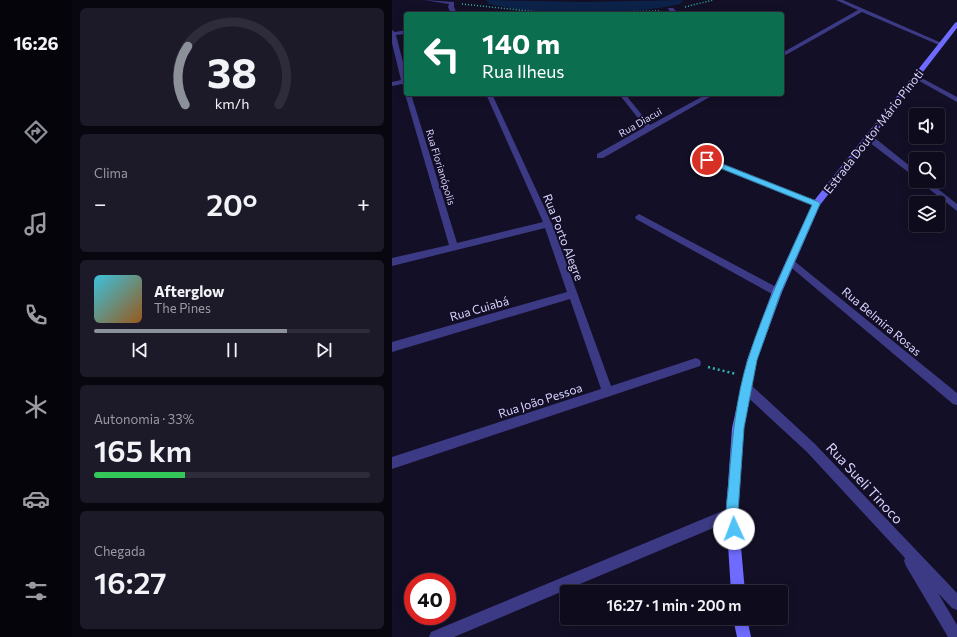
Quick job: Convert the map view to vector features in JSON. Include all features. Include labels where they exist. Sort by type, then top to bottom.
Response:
[{"type":"street","points":[[427,0],[452,3],[451,7],[453,12]]},
{"type":"street","points":[[839,0],[941,44]]},
{"type":"street","points":[[784,54],[862,10]]},
{"type":"street","name":"Estrada Doutor Mário Pinoti","points":[[737,585],[732,513],[738,428],[752,360],[777,292],[816,204],[957,24]]},
{"type":"street","points":[[404,32],[392,33],[404,80]]},
{"type":"street","points":[[916,77],[957,100]]},
{"type":"street","points":[[392,84],[404,84]]},
{"type":"street","name":"Rua Florianópolis","points":[[409,96],[454,247]]},
{"type":"street","name":"Rua Porto Alegre","points":[[490,96],[548,224],[607,391]]},
{"type":"street","points":[[624,96],[649,128]]},
{"type":"street","name":"Rua Diacui","points":[[600,156],[708,96]]},
{"type":"street","points":[[868,137],[909,169]]},
{"type":"street","points":[[694,155],[816,204]]},
{"type":"street","points":[[932,188],[957,208]]},
{"type":"street","points":[[639,217],[777,292]]},
{"type":"street","points":[[392,262],[548,224]]},
{"type":"street","name":"Rua Belmira Rosas","points":[[790,262],[957,400]]},
{"type":"street","name":"Rua Cuiabá","points":[[392,347],[574,294]]},
{"type":"street","name":"Rua João Pessoa","points":[[392,463],[607,391],[696,364]]},
{"type":"street","name":"Rua Sueli Tinoco","points":[[747,383],[811,448],[957,603]]},
{"type":"street","points":[[436,637],[732,513]]},
{"type":"street","points":[[902,544],[956,637]]},
{"type":"street","points":[[741,625],[744,637]]},
{"type":"path","points":[[614,12],[671,10],[713,0]]},
{"type":"path","points":[[452,3],[532,12]]},
{"type":"path","points":[[696,364],[747,383]]},
{"type":"waterway","points":[[495,0],[561,7],[608,7],[674,0]]},
{"type":"route","points":[[707,160],[816,204],[777,292],[752,360],[738,428],[732,513],[734,529]]}]
